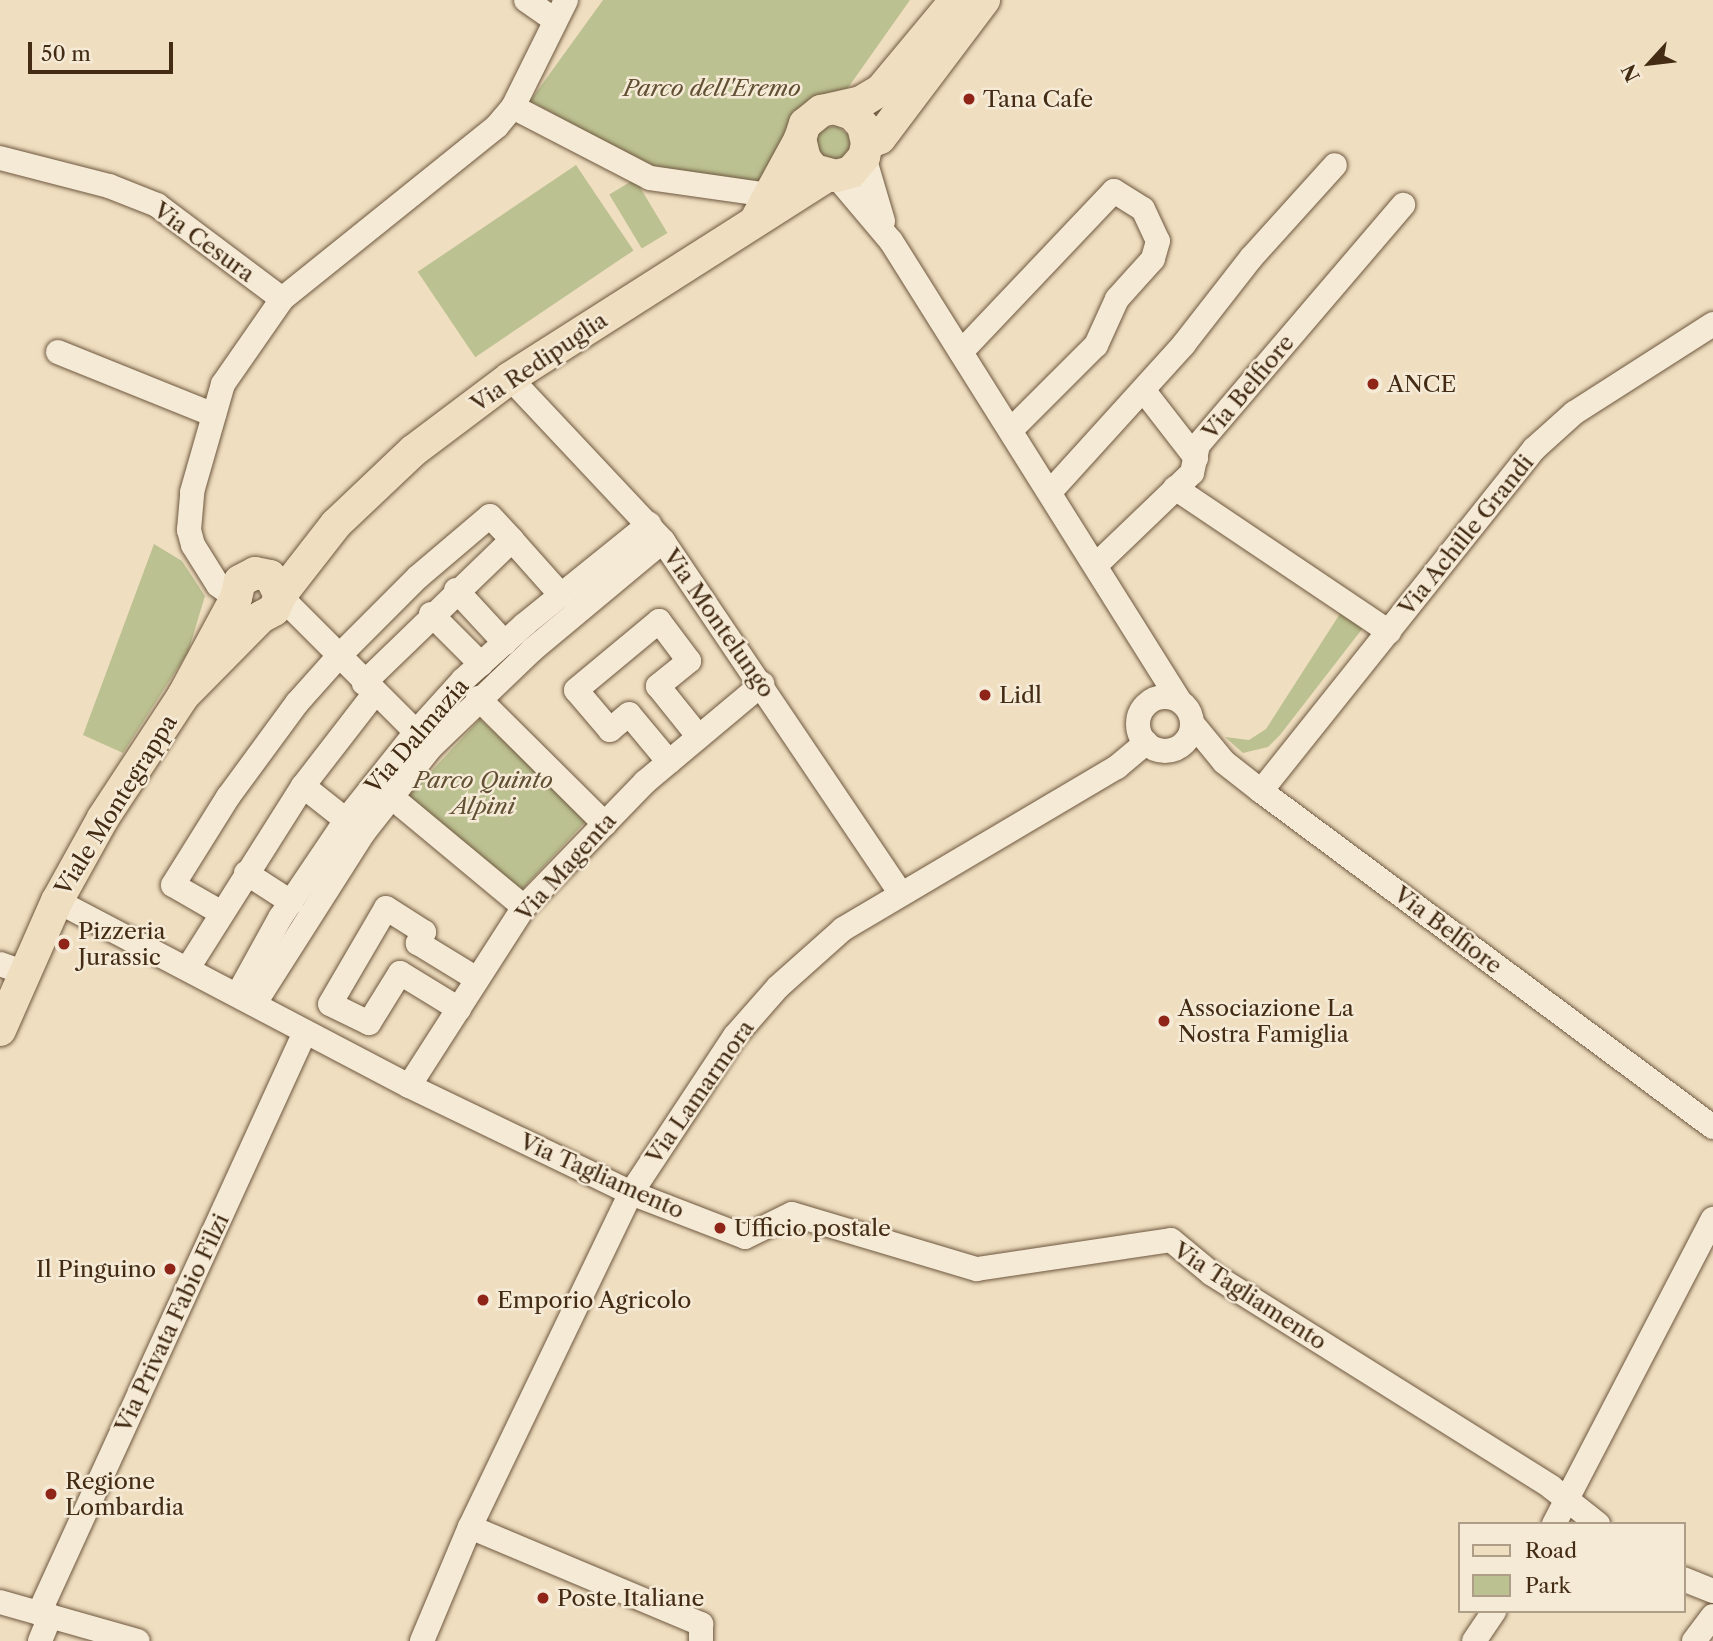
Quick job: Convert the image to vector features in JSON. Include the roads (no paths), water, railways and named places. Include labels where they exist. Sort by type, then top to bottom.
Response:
[{"type":"main road","points":[[956,0],[881,90],[836,109],[821,111],[805,124],[800,139],[805,159],[831,176],[851,172],[866,150],[880,138],[984,0]]},
{"type":"main road","points":[[836,109],[852,114],[863,126],[866,150]]},
{"type":"main road","name":"Via Redipuglia","points":[[763,207],[800,139]]},
{"type":"main road","name":"Via Redipuglia","points":[[257,592],[336,524],[413,451],[510,378],[763,207],[831,176]]},
{"type":"main road","name":"Viale Montegrappa","points":[[0,1030],[12,969],[57,901],[103,818],[183,696],[257,592]]},
{"type":"street","points":[[424,739],[332,652],[257,592],[218,585],[189,530],[191,502],[223,384],[282,299],[468,152],[513,107],[560,10],[526,0]]},
{"type":"street","points":[[513,107],[650,178],[763,207]]},
{"type":"street","points":[[866,150],[891,241]]},
{"type":"street","name":"Via Cesura","points":[[0,158],[109,186],[157,205],[282,299]]},
{"type":"street","points":[[1050,492],[1144,391],[1251,258],[1335,165]]},
{"type":"street","points":[[831,176],[891,241],[1096,565],[1192,723],[1180,747],[1162,751],[1146,743],[1138,720],[1145,705],[1160,697],[1178,700]]},
{"type":"street","points":[[961,352],[1114,191],[1143,209],[1158,241],[1153,259],[1117,299],[1097,345],[1011,430]]},
{"type":"street","name":"Via Belfiore","points":[[1096,565],[1192,473],[1198,445],[1403,205]]},
{"type":"street","name":"Via Achille Grandi","points":[[1261,791],[1534,449],[1574,413],[1713,324]]},
{"type":"street","points":[[58,352],[214,415]]},
{"type":"street","name":"Via Montelungo","points":[[510,378],[656,533],[762,684],[900,892]]},
{"type":"street","points":[[1144,391],[1196,458]]},
{"type":"street","points":[[1174,488],[1389,632]]},
{"type":"street","points":[[220,912],[173,885],[257,756],[332,652],[490,516],[561,595]]},
{"type":"street","name":"Via Dalmazia","points":[[246,998],[390,795],[424,739],[481,664],[561,595],[656,533]]},
{"type":"street","name":"Via Dalmazia","points":[[246,998],[291,902],[346,820],[424,739],[478,698],[656,533]]},
{"type":"street","points":[[188,968],[220,912],[370,688],[432,614],[512,540]]},
{"type":"street","points":[[456,590],[505,643]]},
{"type":"street","points":[[432,614],[481,664]]},
{"type":"street","points":[[669,762],[629,714],[610,730],[576,690],[659,621],[689,662],[658,686],[699,737]]},
{"type":"street","name":"Via Magenta","points":[[409,1086],[524,907],[669,762],[762,684]]},
{"type":"street","points":[[478,698],[605,824]]},
{"type":"street","name":"Via Belfiore","points":[[1192,723],[1224,762],[1261,791],[1713,1127]]},
{"type":"street","name":"Via Lamarmora","points":[[422,1641],[470,1527],[631,1193],[735,1036],[778,987],[843,929],[900,892],[1117,767],[1146,743]]},
{"type":"street","points":[[303,786],[346,820]]},
{"type":"street","points":[[390,795],[524,907]]},
{"type":"street","points":[[246,873],[291,902]]},
{"type":"street","name":"Via Tagliamento","points":[[57,901],[409,1086],[631,1193],[745,1237],[792,1214],[977,1269],[1171,1240],[1212,1274],[1595,1522]]},
{"type":"street","points":[[458,1009],[400,973],[369,1023],[330,1004],[386,908],[424,932],[418,943],[477,979]]},
{"type":"street","name":"Via Privata Fabio Filzi","points":[[40,1641],[45,1614],[305,1032]]},
{"type":"street","points":[[1555,1522],[1569,1503],[1713,1219]]},
{"type":"street","points":[[470,1527],[701,1624],[701,1641]]},
{"type":"street","points":[[1685,1580],[1713,1591]]},
{"type":"street","points":[[0,1602],[138,1641]]},
{"type":"street","points":[[1474,1641],[1493,1613]]},
{"type":"street","points":[[1694,1641],[1713,1616]]},
{"type":"place","name":"Tana Cafe","points":[[969,99]]},
{"type":"place","name":"ANCE","points":[[1373,384]]},
{"type":"place","name":"Lidl","points":[[985,695]]},
{"type":"place","name":"Pizzeria Jurassic","points":[[64,944]]},
{"type":"place","name":"Associazione La Nostra Famiglia","points":[[1164,1021]]},
{"type":"place","name":"Ufficio postale","points":[[720,1228]]},
{"type":"place","name":"Il Pinguino","points":[[170,1269]]},
{"type":"place","name":"Emporio Agricolo","points":[[483,1300]]},
{"type":"place","name":"Regione Lombardia","points":[[51,1494]]},
{"type":"place","name":"Poste Italiane","points":[[543,1598]]},
{"type":"park label","name":"Parco dell'Eremo","points":[[712,88]]},
{"type":"park label","name":"Parco Quinto Alpini","points":[[483,793]]}]
